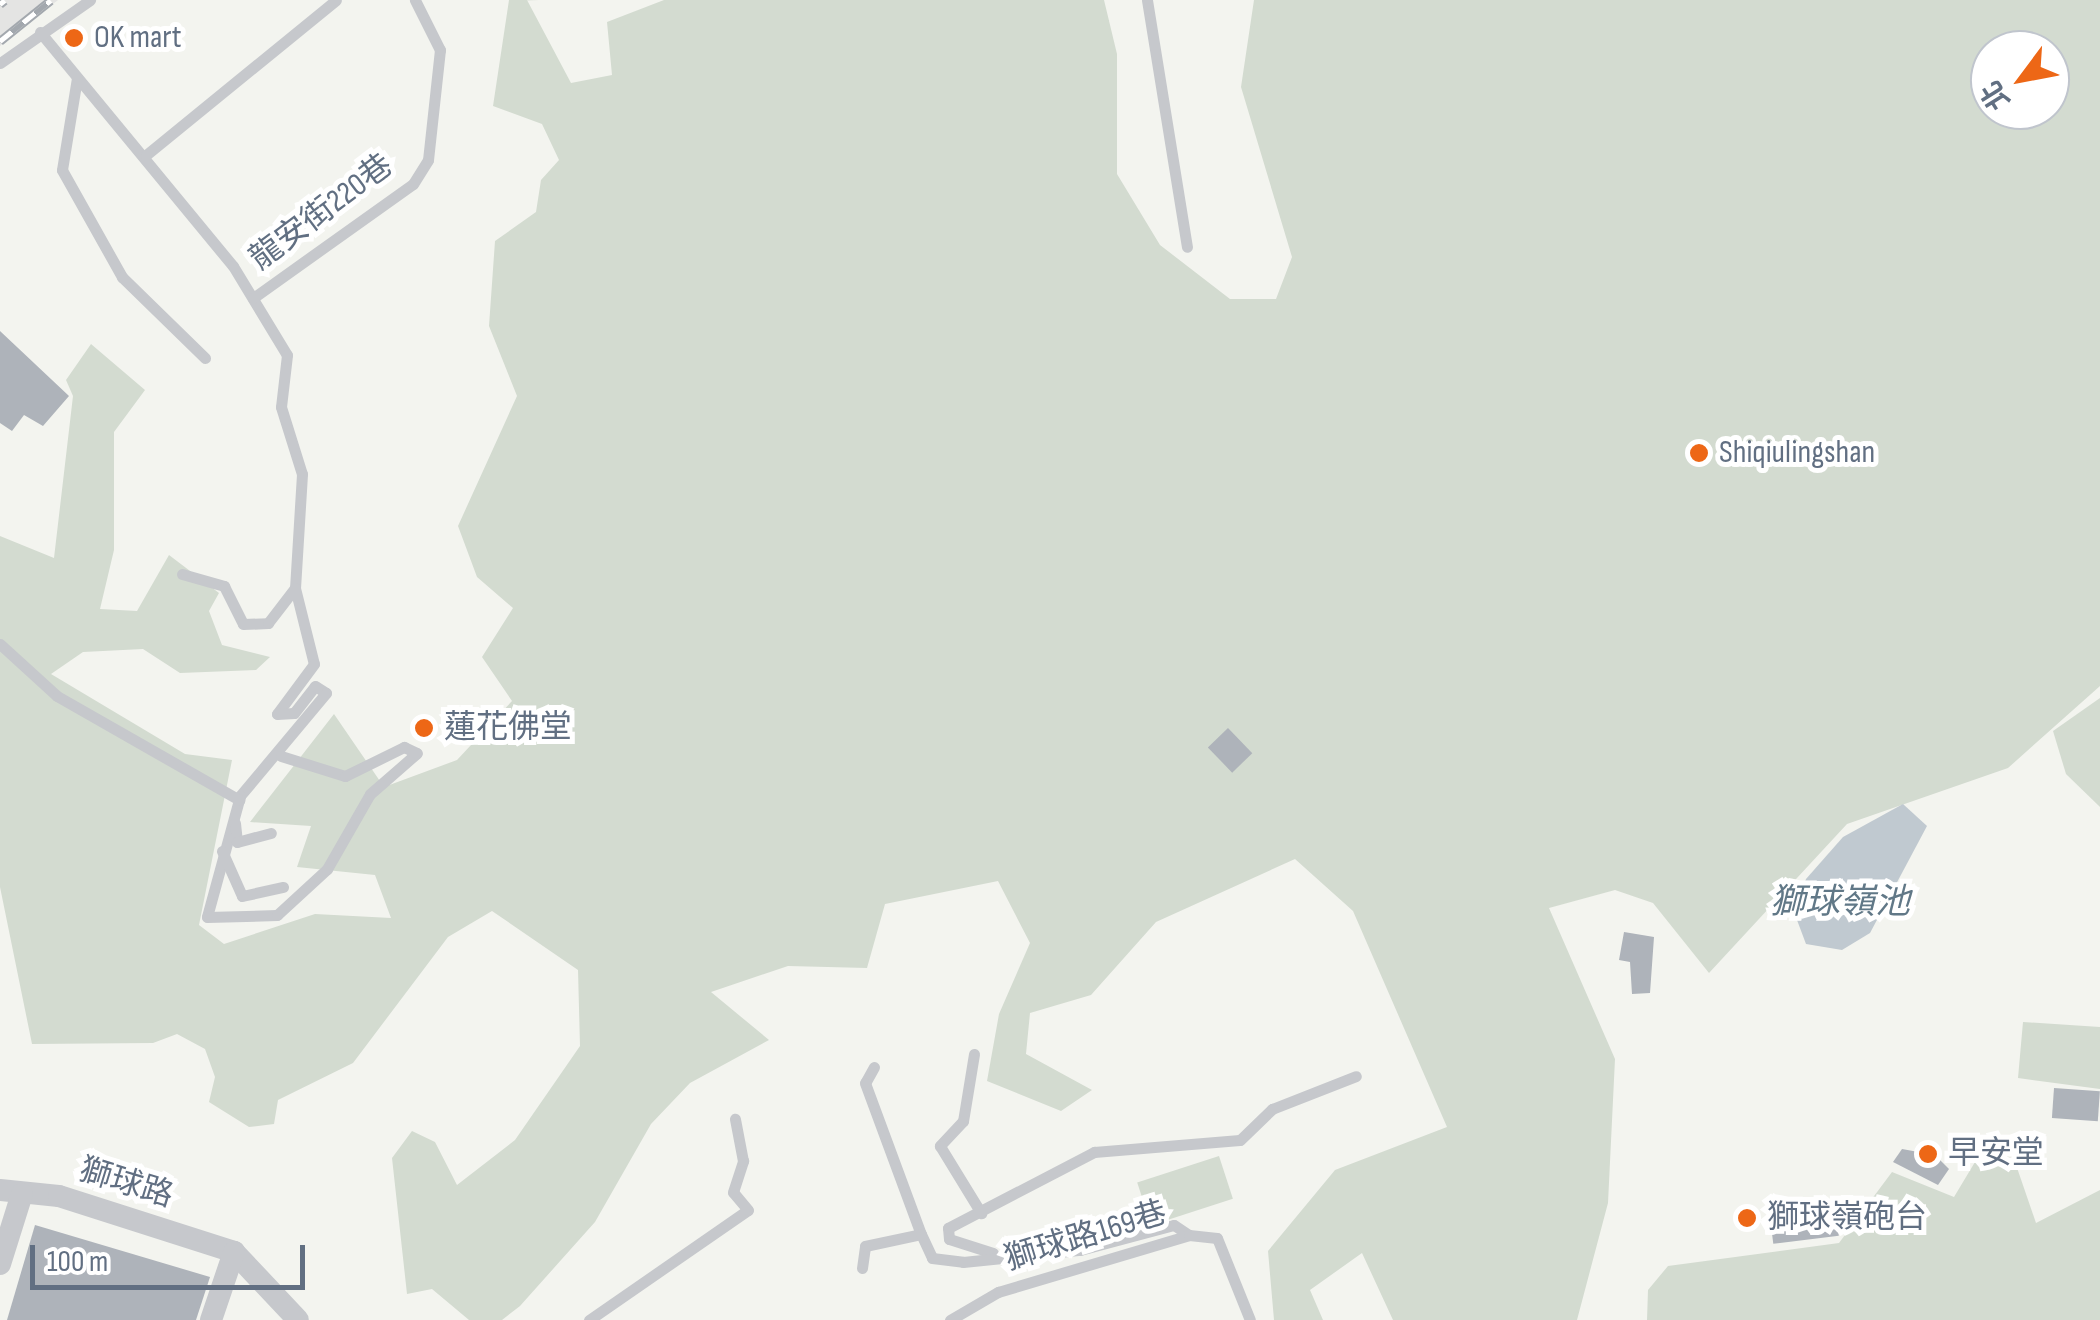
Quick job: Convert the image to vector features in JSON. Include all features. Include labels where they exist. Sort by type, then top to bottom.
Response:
[{"type":"street","name":"獅球路","points":[[0,1264],[11,1192],[59,1196],[234,1252],[298,1320]]},
{"type":"street","points":[[211,1320],[234,1252]]},
{"type":"lane","points":[[0,63],[90,0]]},
{"type":"lane","points":[[146,155],[336,0]]},
{"type":"lane","name":"龍安街220巷","points":[[253,298],[414,184],[428,160],[440,50],[415,0]]},
{"type":"lane","points":[[1147,0],[1187,247]]},
{"type":"lane","points":[[40,32],[146,155],[253,298],[287,355],[281,407],[302,474],[295,588],[314,664],[277,714],[294,713],[316,686],[326,693],[281,756],[240,796],[206,917],[276,916],[327,869],[370,794],[417,753],[404,748],[345,776],[281,756]]},
{"type":"lane","points":[[77,78],[62,170],[122,277],[204,358]]},
{"type":"lane","points":[[182,574],[224,586],[243,624],[268,623],[295,588]]},
{"type":"lane","points":[[0,644],[57,696],[240,796]]},
{"type":"lane","points":[[240,796],[237,842],[272,833]]},
{"type":"lane","points":[[222,851],[242,896],[283,887]]},
{"type":"lane","points":[[974,1054],[963,1121],[940,1146],[981,1213]]},
{"type":"lane","points":[[874,1067],[865,1083],[932,1258],[1080,1250],[1174,1225],[1189,1235]]},
{"type":"lane","points":[[992,1253],[949,1239],[948,1228],[1094,1152],[1240,1140],[1272,1109],[1356,1076]]},
{"type":"lane","points":[[589,1320],[748,1210],[733,1192],[742,1161],[735,1118]]},
{"type":"lane","points":[[862,1268],[865,1246],[921,1234]]},
{"type":"lane","name":"獅球路169巷","points":[[950,1320],[998,1292],[1189,1235],[1217,1238],[1250,1320]]},
{"type":"shaded area","points":[[0,0],[58,0],[0,46]]},
{"type":"shaded area","points":[[509,0],[527,0],[571,83],[612,75],[607,22],[664,0],[1104,0],[1117,54],[1117,174],[1160,245],[1230,299],[1276,299],[1292,257],[1241,87],[1254,0],[2100,0],[2100,686],[2008,768],[1847,824],[1709,973],[1653,903],[1615,890],[1549,908],[1615,1059],[1608,1203],[1577,1320],[1393,1320],[1362,1253],[1310,1290],[1323,1320],[1274,1320],[1268,1251],[1335,1170],[1447,1127],[1353,911],[1295,859],[1156,922],[1091,995],[1030,1013],[1026,1054],[1092,1090],[1061,1111],[987,1081],[999,1014],[1030,943],[998,881],[885,904],[867,968],[788,966],[711,992],[769,1040],[690,1083],[651,1124],[595,1222],[520,1306],[502,1320],[469,1320],[432,1289],[407,1294],[392,1158],[412,1131],[435,1142],[457,1185],[515,1140],[580,1046],[578,970],[492,911],[448,937],[353,1063],[278,1100],[274,1124],[249,1127],[209,1102],[215,1077],[205,1049],[177,1034],[153,1043],[32,1044],[0,887],[0,536],[54,558],[73,396],[66,380],[91,344],[145,390],[114,432],[114,550],[100,609],[137,611],[169,555],[219,593],[209,611],[222,645],[270,657],[256,670],[180,673],[143,649],[83,652],[51,674],[185,754],[232,760],[199,925],[224,944],[315,914],[391,918],[375,875],[297,867],[311,826],[250,822],[334,714],[384,787],[457,760],[512,701],[482,657],[513,608],[477,577],[458,526],[517,396],[489,326],[495,241],[536,212],[541,180],[559,160],[542,124],[493,106]]},
{"type":"shaded area","points":[[2100,698],[2100,807],[2066,774],[2053,731]]},
{"type":"shaded area","points":[[2023,1022],[2100,1027],[2100,1089],[2018,1078]]},
{"type":"shaded area","points":[[1984,1147],[2014,1159],[2036,1223],[2100,1190],[2100,1320],[1647,1320],[1648,1290],[1668,1266],[1839,1243],[1892,1172],[1954,1197]]},
{"type":"shaded area","points":[[1219,1156],[1233,1199],[1151,1225],[1137,1183]]},
{"type":"water","name":"獅球嶺池","points":[[1903,804],[1927,826],[1870,933],[1842,950],[1806,944],[1794,912],[1806,879],[1843,837]]},
{"type":"building","points":[[0,331],[69,396],[43,426],[24,415],[12,431],[0,423]]},
{"type":"building","points":[[1228,728],[1252,753],[1232,773],[1208,747]]},
{"type":"building","points":[[1624,932],[1654,937],[1650,993],[1632,994],[1630,962],[1619,960]]},
{"type":"building","points":[[2054,1088],[2100,1091],[2098,1121],[2052,1118]]},
{"type":"building","points":[[1902,1149],[1935,1155],[1949,1169],[1938,1185],[1893,1162]]},
{"type":"building","points":[[1836,1213],[1839,1236],[1773,1244],[1770,1221]]},
{"type":"building","points":[[35,1225],[210,1277],[196,1320],[7,1320]]},
{"type":"railway","points":[[0,4],[5,0]]},
{"type":"railway","points":[[0,41],[51,0]]},
{"type":"place","name":"OK mart","points":[[74,38]]},
{"type":"place","name":"Shiqiulingshan","points":[[1699,453]]},
{"type":"place","name":"蓮花佛堂","points":[[424,728]]},
{"type":"place","name":"早安堂","points":[[1928,1154]]},
{"type":"place","name":"獅球嶺砲台","points":[[1747,1218]]}]
